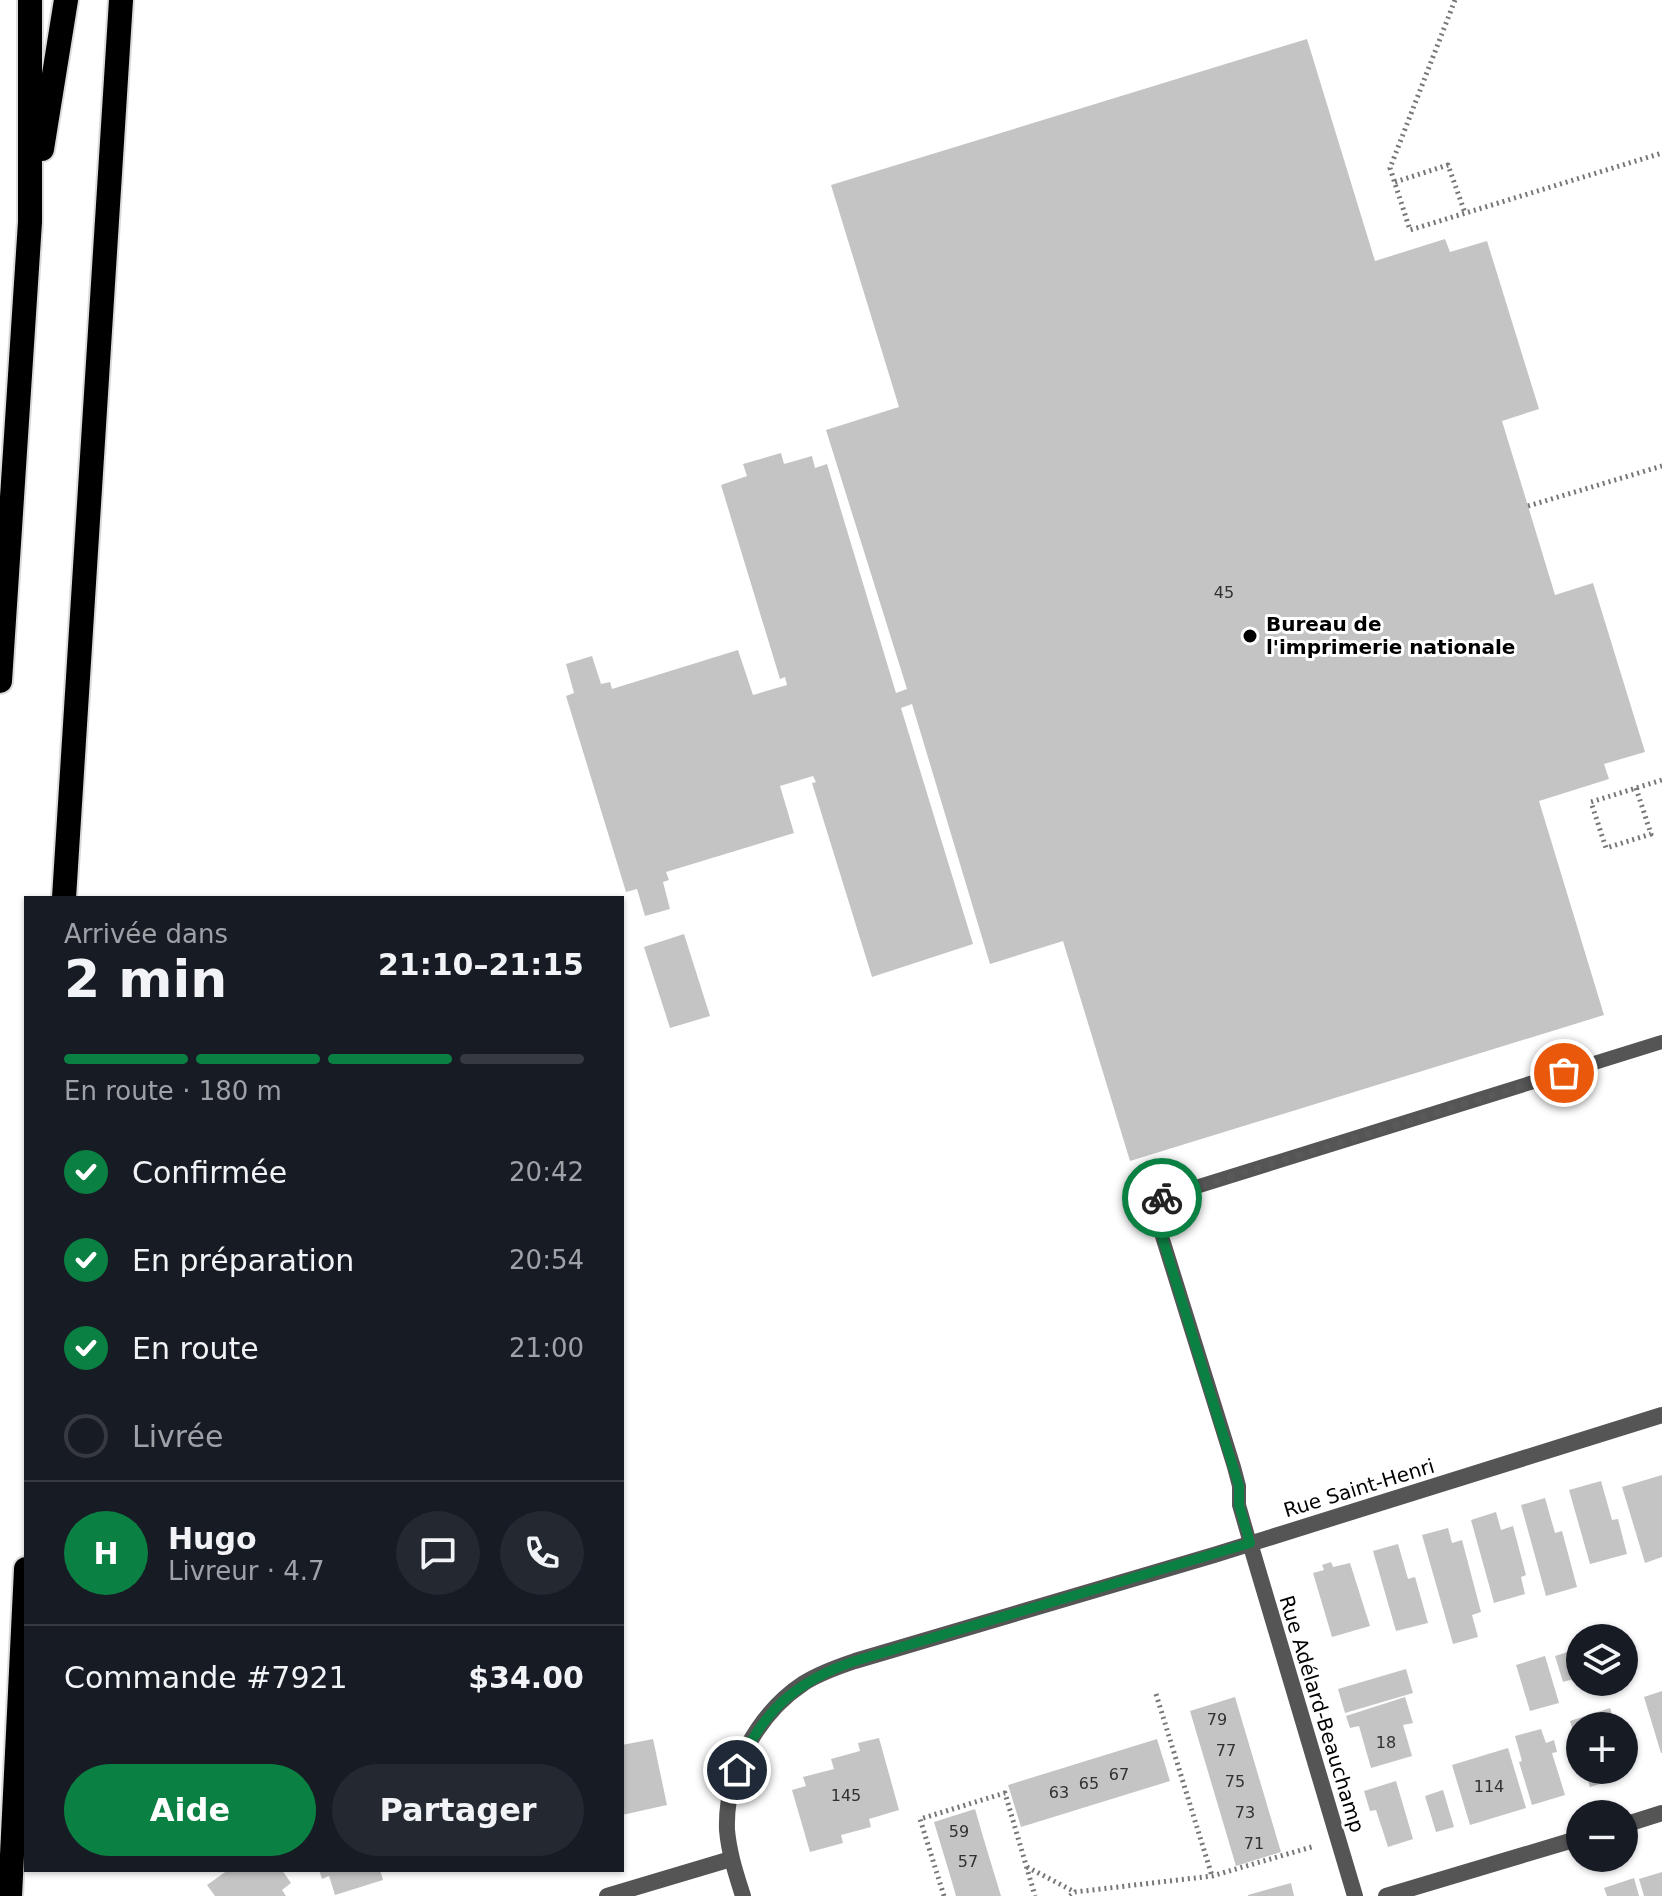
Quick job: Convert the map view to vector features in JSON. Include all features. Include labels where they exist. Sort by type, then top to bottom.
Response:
[{"type":"highway","points":[[0,681],[30,222],[30,0]]},
{"type":"highway","points":[[30,222],[66,0]]},
{"type":"highway","points":[[64,896],[121,0]]},
{"type":"highway","points":[[10,1896],[24,1610]]},
{"type":"street","name":"Rue Saint-Henri","points":[[743,1896],[731,1859],[727,1829],[737,1770],[748,1744],[763,1722],[802,1684],[818,1675],[855,1661],[1662,1415]]},
{"type":"street","name":"Rue Adélard-Beauchamp","points":[[1250,1543],[1355,1896]]},
{"type":"street","points":[[1638,1821],[1662,1813]]},
{"type":"street","points":[[1386,1896],[1566,1842]]},
{"type":"street","points":[[607,1896],[731,1859]]},
{"type":"lane","points":[[1250,1543],[1239,1505],[1239,1486],[1151,1201],[1662,1042]]},
{"type":"path","points":[[1455,0],[1390,168],[1410,230],[1662,153]]},
{"type":"path","points":[[1395,182],[1448,165],[1465,213]]},
{"type":"path","points":[[1528,506],[1662,466]]},
{"type":"path","points":[[1636,788],[1651,834],[1606,848],[1591,802],[1636,788],[1662,780]]},
{"type":"path","points":[[1156,1694],[1212,1876]]},
{"type":"path","points":[[944,1896],[920,1819],[1005,1793],[1035,1896]]},
{"type":"path","points":[[1027,1867],[1072,1894],[1212,1876],[1338,1839]]},
{"type":"building","name":"Bureau de l'imprimerie nationale","points":[[1307,39],[1375,261],[1445,239],[1450,252],[1487,241],[1539,409],[1502,421],[1555,595],[1593,583],[1645,752],[1604,764],[1609,779],[1539,801],[1604,1015],[1130,1161],[1063,941],[990,964],[912,704],[901,708],[973,944],[872,977],[812,783],[816,782],[813,776],[780,786],[794,833],[666,872],[669,880],[663,882],[670,909],[645,916],[637,889],[626,892],[566,696],[574,693],[566,664],[592,656],[601,684],[610,682],[612,689],[738,650],[753,695],[787,685],[785,677],[780,679],[721,485],[747,476],[743,464],[781,453],[784,464],[812,456],[815,468],[827,464],[896,693],[907,689],[826,430],[899,407],[831,185]]},
{"type":"building","points":[[684,934],[710,1016],[670,1028],[644,947]]},
{"type":"building","points":[[1662,1475],[1662,1557],[1645,1563],[1622,1487]]},
{"type":"building","points":[[1601,1481],[1612,1520],[1618,1519],[1627,1554],[1590,1564],[1569,1490]]},
{"type":"building","points":[[1545,1498],[1555,1533],[1562,1531],[1577,1587],[1546,1596],[1521,1505]]},
{"type":"building","points":[[1496,1512],[1501,1530],[1513,1526],[1526,1575],[1521,1577],[1525,1594],[1494,1603],[1471,1520]]},
{"type":"building","points":[[1448,1528],[1452,1543],[1462,1540],[1481,1612],[1472,1615],[1478,1637],[1453,1644],[1422,1535]]},
{"type":"building","points":[[1398,1544],[1408,1579],[1415,1577],[1428,1623],[1396,1631],[1373,1551]]},
{"type":"building","points":[[1331,1562],[1333,1567],[1350,1563],[1370,1626],[1332,1637],[1313,1573],[1324,1570],[1322,1565]]},
{"type":"building","points":[[1566,1652],[1566,1681],[1563,1682],[1555,1656]]},
{"type":"building","points":[[1545,1656],[1559,1703],[1530,1711],[1516,1665]]},
{"type":"building","points":[[1406,1669],[1413,1693],[1345,1713],[1338,1689]]},
{"type":"building","points":[[1662,1691],[1662,1753],[1661,1753],[1644,1697]]},
{"type":"building","points":[[1235,1697],[1281,1852],[1236,1866],[1190,1711]]},
{"type":"building","points":[[1405,1697],[1413,1723],[1403,1725],[1412,1756],[1371,1768],[1359,1726],[1350,1728],[1346,1716]]},
{"type":"building","points":[[1541,1729],[1546,1743],[1554,1740],[1557,1752],[1552,1753],[1565,1795],[1532,1805],[1515,1736]]},
{"type":"building","points":[[879,1738],[899,1810],[869,1819],[871,1827],[841,1835],[843,1843],[810,1852],[792,1790],[806,1786],[803,1777],[834,1769],[831,1759],[860,1751],[858,1743]]},
{"type":"building","points":[[653,1739],[667,1805],[624,1815],[624,1745]]},
{"type":"building","points":[[1157,1739],[1170,1781],[1021,1827],[1008,1785]]},
{"type":"building","points":[[1508,1748],[1526,1808],[1470,1825],[1452,1765]]},
{"type":"building","points":[[1396,1781],[1413,1839],[1388,1847],[1376,1810],[1370,1811],[1364,1791]]},
{"type":"building","points":[[1443,1790],[1454,1827],[1436,1832],[1425,1796]]},
{"type":"building","points":[[975,1809],[1001,1896],[956,1896],[934,1822]]},
{"type":"building","points":[[225,1872],[283,1872],[291,1883],[282,1890],[286,1896],[215,1896],[207,1885]]},
{"type":"building","points":[[320,1872],[381,1872],[383,1880],[335,1895],[329,1876],[322,1879]]},
{"type":"building","points":[[1662,1872],[1662,1896],[1644,1896],[1639,1879]]},
{"type":"building","points":[[1634,1878],[1639,1896],[1607,1896],[1604,1888]]},
{"type":"building","points":[[1291,1883],[1294,1896],[1248,1896],[1248,1895]]},
{"type":"way so far","points":[[1162,1198],[1564,1073]]},
{"type":"place","name":"Bureau de l'imprimerie nationale","points":[[1250,636]]},
{"type":"route","points":[[737,1770],[748,1744],[763,1722],[802,1684],[818,1675],[855,1661],[1250,1543],[1239,1505],[1239,1486],[1151,1201],[1162,1198]]}]
